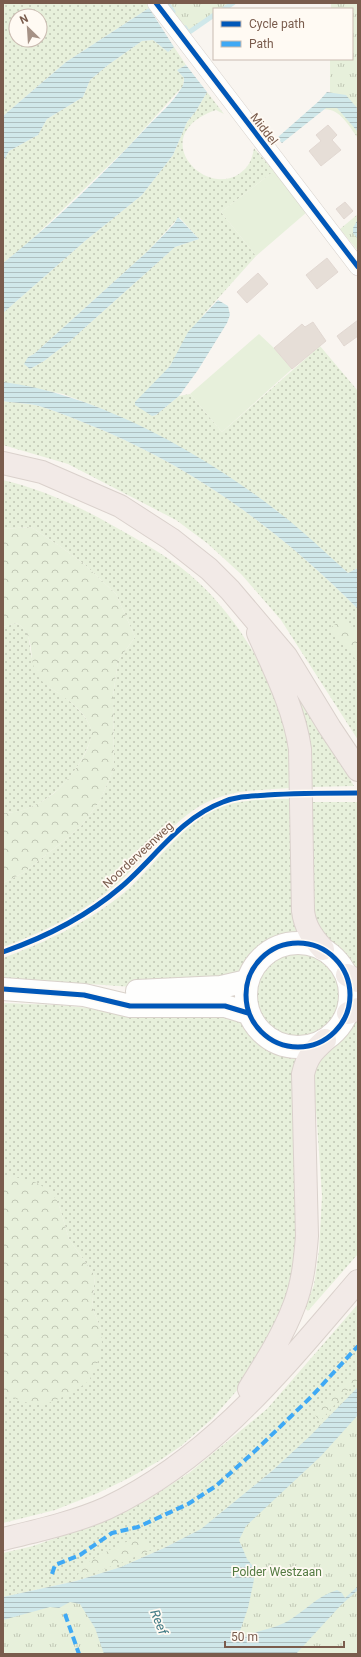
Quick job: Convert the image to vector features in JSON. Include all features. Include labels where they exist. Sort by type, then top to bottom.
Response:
[{"type":"highway","points":[[3,463],[42,472],[120,506],[189,553],[209,569],[246,608],[286,656],[330,728],[358,770]]},
{"type":"highway","points":[[246,608],[279,679],[297,728],[300,749],[302,911],[304,923],[310,935],[322,949]]},
{"type":"highway","points":[[225,1428],[275,1348],[294,1305],[300,1285],[305,1262],[307,1236],[303,1074],[306,1063],[312,1052],[325,1040]]},
{"type":"highway","points":[[3,1539],[52,1526],[106,1508],[138,1492],[166,1474],[225,1428],[290,1360],[358,1281]]},
{"type":"street","name":"Middel","points":[[156,3],[358,267]]},
{"type":"street","points":[[292,944],[308,944],[322,949],[335,958],[352,978],[351,997],[353,1011],[336,1032],[313,1046],[294,1048],[277,1043],[262,1034],[248,1013],[245,995],[246,981],[256,963],[264,955],[278,947],[292,944]]},
{"type":"street","points":[[3,990],[84,995],[221,987],[246,981]]},
{"type":"street","points":[[84,995],[130,1006],[225,1006],[248,1013]]},
{"type":"green space","points":[[3,3],[146,3],[149,8],[66,62],[3,116]]},
{"type":"green space","points":[[163,3],[230,3],[222,8],[213,8],[213,15],[184,34]]},
{"type":"green space","points":[[331,3],[358,3],[358,138],[342,117],[337,113],[332,110],[318,110],[330,101],[330,60],[353,60],[353,8],[331,8]]},
{"type":"green space","points":[[153,40],[168,52],[174,47],[186,65],[177,70],[184,78],[183,86],[127,148],[28,243],[3,263],[3,162],[9,151],[38,135],[47,119],[83,97],[90,80],[108,65],[142,41]]},
{"type":"green space","points":[[207,92],[224,114],[216,110],[195,121],[185,134],[183,147],[187,160],[197,171],[210,178],[225,179],[239,174],[250,163],[254,148],[274,171],[221,212],[256,256],[204,314],[170,366],[159,379],[153,416],[179,396],[190,394],[222,432],[320,346],[358,391],[358,568],[348,573],[277,511],[242,486],[187,451],[100,408],[63,394],[3,382],[3,313],[85,241],[142,195],[173,155],[187,122],[196,111]],"holes":[[[179,217],[199,239],[175,247],[70,341],[44,361],[30,369],[28,357],[34,354],[149,250]]]},
{"type":"green space","points":[[274,171],[307,212],[256,256],[221,212]]},
{"type":"green space","points":[[358,214],[358,251],[340,229]]},
{"type":"green space","points":[[259,334],[274,348],[292,369],[222,432],[190,394]]},
{"type":"green space","points":[[3,401],[35,405],[65,415],[107,432],[176,467],[241,508],[301,556],[330,582],[358,609],[358,740],[281,620],[242,575],[207,543],[176,520],[68,464],[3,445]]},
{"type":"green space","points":[[3,480],[48,494],[103,520],[149,546],[179,566],[211,595],[226,612],[251,648],[271,688],[287,732],[290,752],[292,788],[253,790],[233,793],[214,799],[200,806],[163,836],[119,882],[106,893],[78,912],[49,928],[3,947],[3,883],[23,873],[65,840],[81,826],[100,801],[114,768],[113,696],[118,661],[135,637],[116,594],[84,564],[31,527],[3,529]]},
{"type":"green space","points":[[31,527],[84,564],[116,594],[135,637],[118,661],[113,696],[114,768],[100,801],[81,826],[65,840],[23,873],[3,883],[3,813],[16,812],[30,808],[42,802],[59,789],[72,774],[84,756],[91,738],[91,730],[86,718],[76,706],[46,685],[37,675],[32,661],[31,647],[27,634],[23,628],[17,623],[3,627],[3,529]]},
{"type":"green space","points":[[342,619],[358,632],[358,662],[330,628]]},
{"type":"green space","points":[[17,623],[22,627],[28,636],[31,655],[36,668],[45,682],[49,687],[67,699],[81,712],[91,729],[91,735],[90,741],[79,764],[62,786],[52,795],[29,808],[16,812],[3,813],[3,627]]},
{"type":"green space","points":[[284,668],[354,786],[310,787]]},
{"type":"green space","points":[[270,799],[292,799],[298,929],[296,935],[268,946],[259,953],[246,969],[234,977],[133,987],[3,978],[3,958],[51,938],[97,913],[125,892],[175,840],[202,817],[217,809],[234,803]]},
{"type":"green space","points":[[310,802],[358,802],[358,970],[350,970],[346,963],[323,937],[312,908]]},
{"type":"green space","points":[[300,953],[316,957],[330,966],[339,980],[343,996],[339,1012],[330,1026],[316,1035],[300,1039],[284,1035],[270,1026],[261,1012],[257,996],[261,980],[270,966],[284,957]]},
{"type":"green space","points":[[3,1003],[57,1005],[134,1012],[224,1012],[244,1022],[266,1047],[276,1052],[298,1057],[302,1201],[293,1292],[246,1380],[212,1419],[181,1446],[159,1461],[129,1478],[98,1493],[55,1510],[3,1523],[3,1394],[7,1395],[101,1329],[92,1307],[95,1276],[69,1239],[58,1202],[14,1177],[3,1177]]},
{"type":"green space","points":[[358,1019],[358,1254],[308,1311],[305,1308],[314,1285],[319,1251],[322,1196],[313,1081],[315,1067],[326,1052],[341,1041]]},
{"type":"green space","points":[[3,1177],[14,1177],[33,1181],[49,1190],[58,1202],[69,1239],[95,1276],[92,1307],[101,1329],[102,1344],[98,1361],[89,1381],[70,1394],[44,1405],[28,1403],[3,1394]]},
{"type":"green space","points":[[358,1304],[358,1387],[310,1436],[272,1471],[201,1529],[164,1548],[121,1567],[76,1581],[3,1597],[3,1553],[33,1546],[88,1527],[147,1500],[189,1473],[267,1409]]},
{"type":"green space","points":[[358,1367],[358,1379],[320,1421],[315,1415]]},
{"type":"green space","name":"Polder Westzaan","points":[[358,1386],[358,1654],[3,1654],[3,1597],[75,1582],[120,1567],[163,1549],[200,1529],[271,1472]]},
{"type":"green space","points":[[143,1538],[155,1548],[121,1563],[77,1578],[81,1566],[122,1543]]},
{"type":"water","points":[[149,8],[174,47],[168,52],[153,40],[142,41],[108,65],[90,80],[83,97],[47,119],[38,135],[9,151],[3,162],[3,116],[66,62]]},
{"type":"water","points":[[186,65],[207,92],[196,111],[187,122],[173,155],[142,195],[85,241],[3,313],[3,263],[41,232],[77,198],[112,164],[170,103],[179,93],[184,82],[184,78],[177,70]]},
{"type":"water","points":[[327,92],[346,95],[358,109],[358,132],[337,108],[326,108],[282,143],[277,138],[319,101]]},
{"type":"water","points":[[178,217],[199,239],[175,247],[70,341],[44,361],[30,369],[24,364],[28,357],[34,354],[149,250],[174,224]]},
{"type":"water","points":[[358,219],[358,239],[353,233],[353,228]]},
{"type":"water","points":[[218,300],[228,306],[230,315],[227,323],[198,370],[179,396],[156,415],[152,416],[135,405],[135,402],[170,366],[188,332]]},
{"type":"water","points":[[3,382],[39,389],[75,399],[112,413],[148,429],[216,468],[248,489],[286,518],[348,573],[358,568],[358,609],[301,556],[272,532],[241,508],[209,487],[176,467],[107,432],[39,406],[3,401]]},
{"type":"water","name":"Reef","points":[[358,1387],[358,1415],[321,1456],[246,1526],[239,1540],[247,1559],[256,1570],[248,1608],[240,1631],[241,1637],[283,1624],[323,1596],[337,1590],[342,1593],[345,1598],[358,1586],[358,1590],[341,1605],[296,1654],[104,1654],[95,1628],[80,1604],[70,1602],[59,1608],[50,1607],[3,1620],[3,1597],[76,1581],[121,1567],[164,1548],[201,1529],[272,1471],[310,1436]]},
{"type":"building","points":[[328,125],[337,135],[332,140],[341,150],[321,166],[309,151],[321,141],[316,135]]},
{"type":"building","points":[[345,202],[353,211],[344,219],[336,209]]},
{"type":"building","points":[[327,258],[338,272],[317,289],[306,275]]},
{"type":"building","points":[[258,273],[268,284],[247,303],[237,292]]},
{"type":"building","points":[[358,320],[358,336],[344,346],[337,336]]},
{"type":"building","points":[[313,322],[326,341],[292,369],[274,348],[302,324],[305,327]]},
{"type":"waterway","points":[[167,3],[173,12]]},
{"type":"waterway","points":[[226,8],[233,3]]},
{"type":"waterway","points":[[185,28],[188,33],[213,16]]},
{"type":"marked path","points":[[52,1574],[55,1565],[80,1555],[112,1533],[138,1527],[188,1504],[216,1486],[312,1396],[358,1346]]},
{"type":"marked path","points":[[65,1614],[79,1654]]},
{"type":"cycle path","points":[[156,3],[358,267]]},
{"type":"cycle path","name":"Noorderveenweg","points":[[3,952],[50,933],[94,908],[133,876],[181,828],[208,809],[223,802],[239,797],[301,793],[358,793]]},
{"type":"cycle path","points":[[298,943],[318,947],[327,951],[335,958],[342,966],[346,975],[350,995],[346,1015],[342,1024],[335,1032],[327,1039],[318,1043],[298,1047],[278,1043],[269,1039],[261,1032],[254,1024],[250,1015],[246,995],[250,975],[254,966],[261,958],[269,951],[278,947],[298,943]]},
{"type":"cycle path","points":[[3,989],[84,995],[130,1006],[225,1006],[248,1013]]}]
